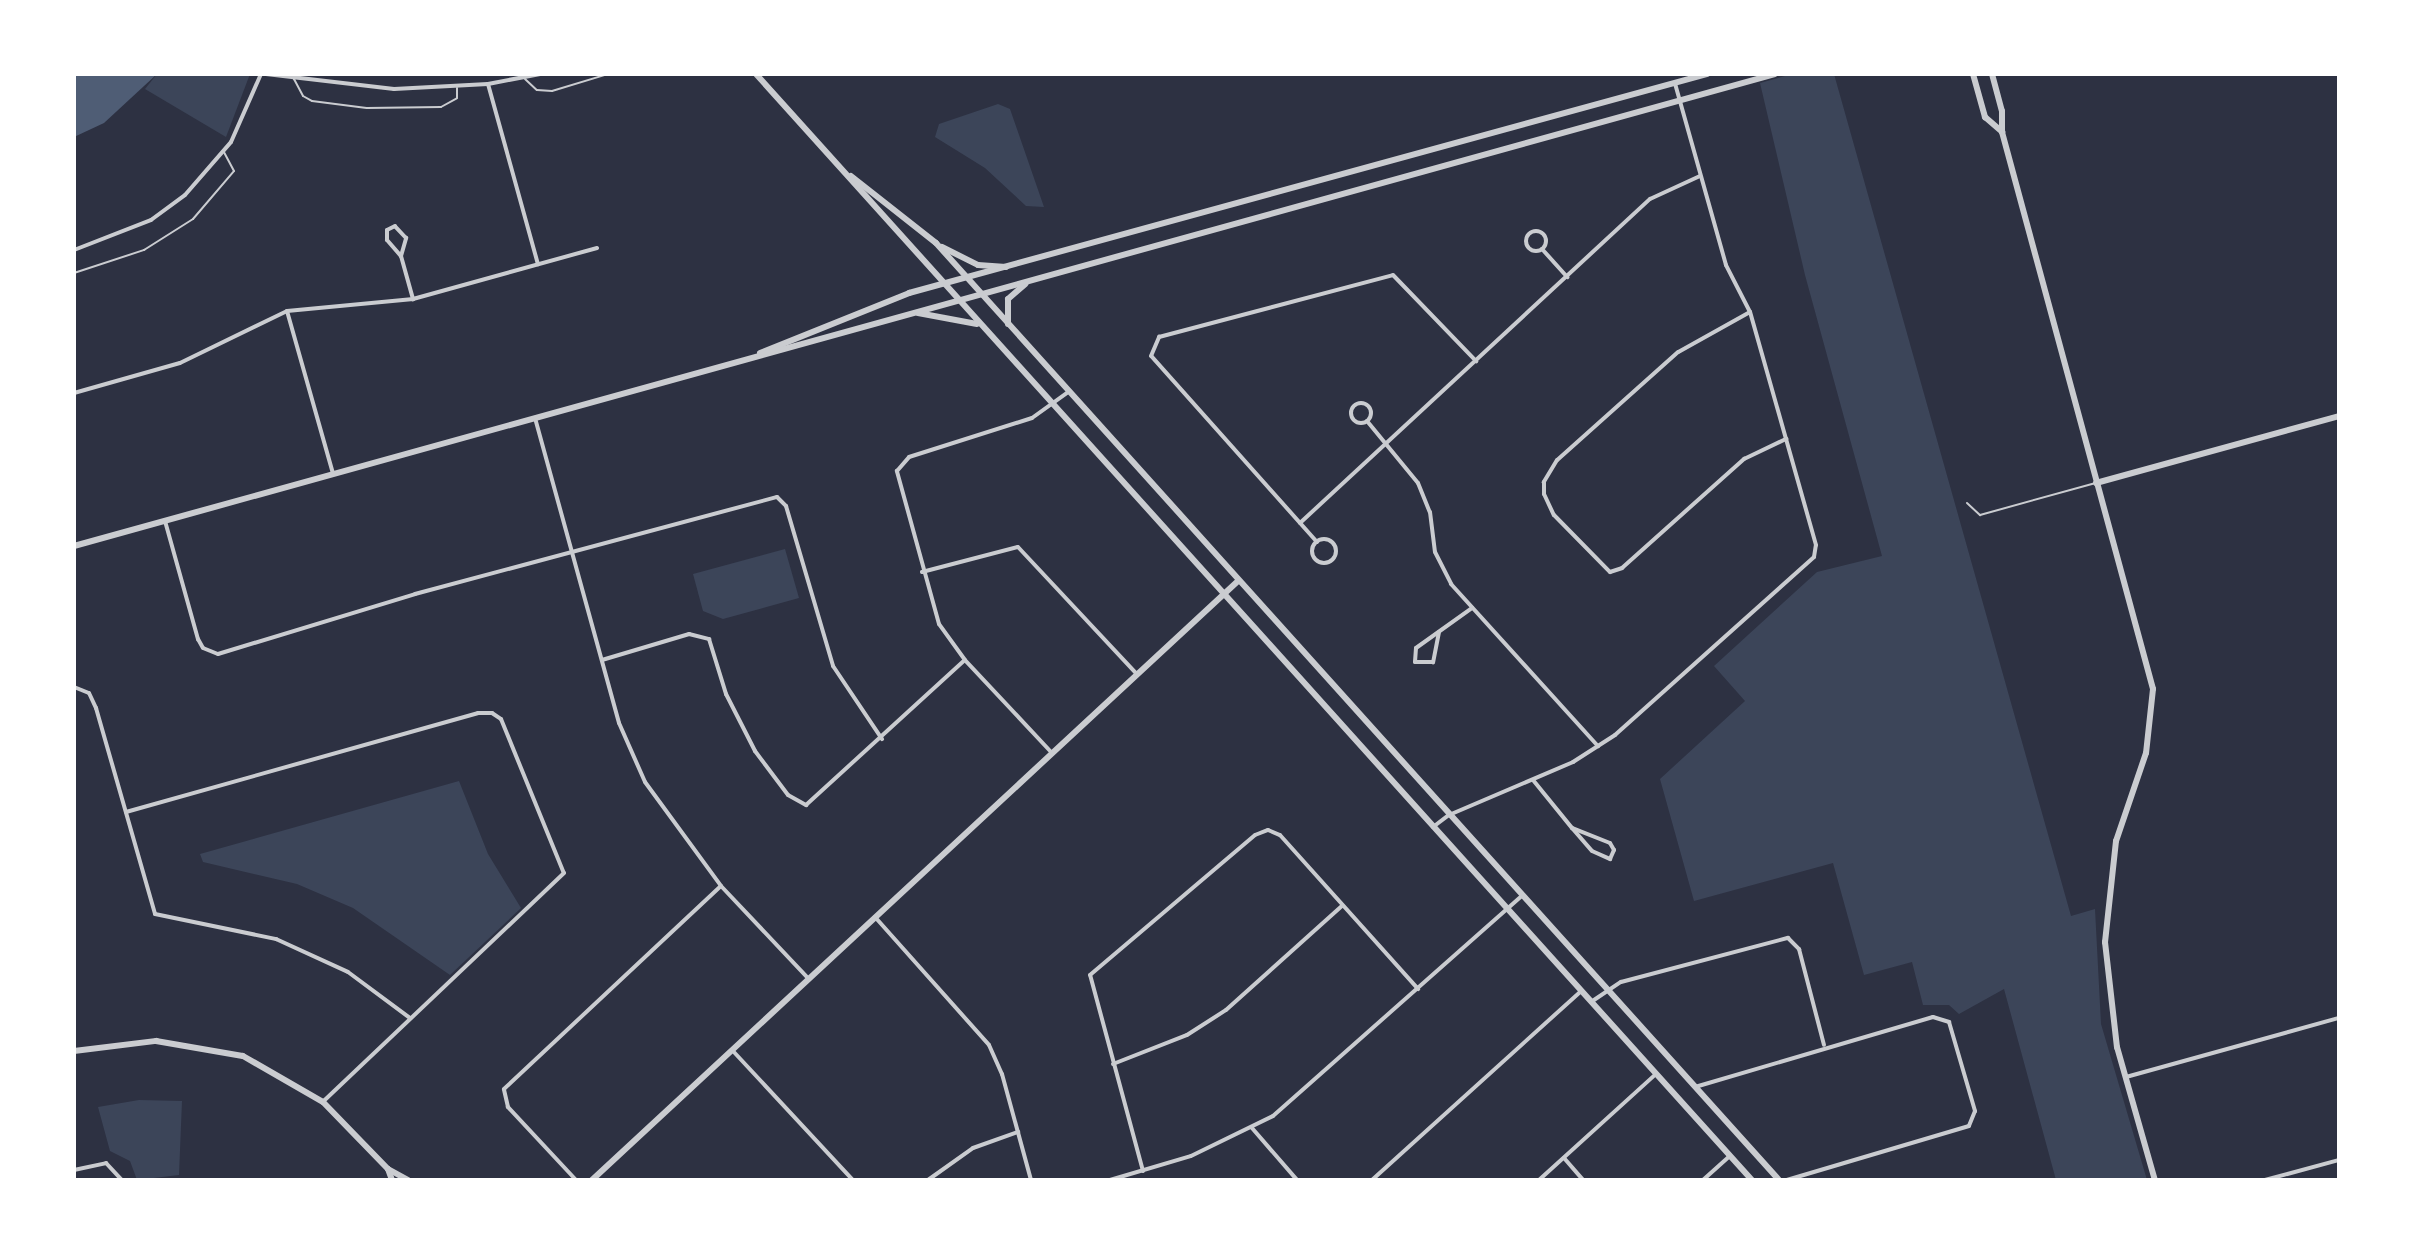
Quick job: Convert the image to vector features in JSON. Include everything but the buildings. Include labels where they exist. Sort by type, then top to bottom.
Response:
[{"type":"street","points":[[74,250],[151,220],[185,195],[224,152],[264,74],[394,89],[488,84],[540,74]]},
{"type":"street","points":[[756,74],[1752,1180]]},
{"type":"street","points":[[738,362],[879,302],[1012,268],[1707,74]]},
{"type":"street","points":[[74,546],[1775,74]]},
{"type":"street","points":[[1973,74],[1985,117],[2002,132]]},
{"type":"street","points":[[1992,74],[2002,132],[2153,689],[2146,753],[2116,841],[2108,892],[2106,975],[2126,1077],[2155,1180]]},
{"type":"street","points":[[1433,827],[1449,815],[1533,780],[1598,746],[1644,712],[1814,557],[1816,545],[1750,312],[1726,265],[1675,83]]},
{"type":"street","points":[[488,84],[538,264]]},
{"type":"street","points":[[842,169],[936,243],[978,265],[1012,268]]},
{"type":"street","points":[[1300,523],[1650,199],[1700,176]]},
{"type":"street","points":[[401,256],[406,238],[395,226],[387,230],[387,240],[401,256],[413,299]]},
{"type":"street","points":[[1542,249],[1544,235],[1529,233],[1529,249],[1542,249],[1567,277]]},
{"type":"street","points":[[936,243],[966,280],[1779,1180]]},
{"type":"street","points":[[74,393],[180,363],[287,311],[413,299],[597,248]]},
{"type":"street","points":[[1317,542],[1331,541],[1333,559],[1322,562],[1315,558],[1317,542],[1151,356],[1159,337],[1393,275],[1476,361]]},
{"type":"street","points":[[1009,327],[1008,299],[1030,281]]},
{"type":"street","points":[[287,311],[333,474]]},
{"type":"street","points":[[1750,312],[1678,352],[1557,460],[1549,469],[1544,494],[1554,515],[1610,572],[1622,568],[1744,459],[1786,439]]},
{"type":"street","points":[[913,313],[981,326]]},
{"type":"street","points":[[1052,753],[965,660],[939,624],[899,483],[902,460],[1010,427],[1053,405],[1068,392]]},
{"type":"street","points":[[1367,421],[1370,408],[1356,404],[1352,417],[1367,421],[1418,483],[1430,512],[1441,568],[1472,608],[1598,746]]},
{"type":"street","points":[[2096,483],[2339,416]]},
{"type":"street","points":[[535,418],[619,723],[645,782],[721,886],[809,979]]},
{"type":"street","points":[[165,521],[198,639],[203,648],[218,654],[570,551],[777,497],[786,506],[833,666],[882,739]]},
{"type":"street","points":[[922,572],[1018,547],[1137,674]]},
{"type":"street","points":[[592,1180],[1238,581]]},
{"type":"street","points":[[1439,632],[1433,662],[1415,662],[1416,648],[1472,608]]},
{"type":"street","points":[[602,660],[689,634],[709,639],[726,694],[755,751],[797,803],[812,803],[965,660]]},
{"type":"street","points":[[74,687],[93,699],[155,914],[168,920],[235,927],[288,944],[348,972],[410,1018]]},
{"type":"street","points":[[126,812],[492,713],[501,719],[564,873],[323,1102]]},
{"type":"street","points":[[1533,780],[1572,828],[1600,859],[1610,859],[1614,850],[1610,843],[1572,828]]},
{"type":"street","points":[[1143,1171],[1091,984],[1093,967],[1255,835],[1268,830],[1280,835],[1418,989]]},
{"type":"street","points":[[576,1180],[508,1107],[504,1089],[721,886]]},
{"type":"street","points":[[1110,1180],[1143,1171],[1252,1128],[1320,1078],[1522,896]]},
{"type":"street","points":[[1113,1064],[1187,1035],[1226,1010],[1342,906]]},
{"type":"street","points":[[875,917],[980,1032],[1000,1066],[1031,1180]]},
{"type":"street","points":[[1591,1002],[1606,989],[1788,938],[1799,949],[1824,1045]]},
{"type":"street","points":[[1372,1180],[1581,991]]},
{"type":"street","points":[[1695,1087],[1824,1045],[1942,1017],[1953,1029],[1975,1119],[1962,1130],[1787,1180]]},
{"type":"street","points":[[2126,1077],[2339,1018]]},
{"type":"street","points":[[74,1051],[129,1041],[199,1046],[243,1056],[323,1102],[388,1169],[408,1180]]},
{"type":"street","points":[[732,1050],[853,1180]]},
{"type":"street","points":[[1539,1180],[1656,1074]]},
{"type":"street","points":[[1252,1128],[1297,1180]]},
{"type":"street","points":[[928,1180],[973,1148],[1018,1132]]},
{"type":"street","points":[[1703,1180],[1730,1156]]},
{"type":"street","points":[[1564,1158],[1583,1180]]},
{"type":"street","points":[[2265,1180],[2339,1160]]},
{"type":"street","points":[[74,1170],[106,1163],[122,1180]]},
{"type":"street","points":[[388,1169],[392,1180]]},
{"type":"lane","points":[[300,74],[294,79],[303,96],[312,101],[367,108],[441,107],[457,98],[457,87]]},
{"type":"lane","points":[[524,78],[537,90],[552,91],[608,74]]},
{"type":"lane","points":[[74,273],[144,250],[193,219],[234,171],[224,152]]},
{"type":"lane","points":[[1967,503],[1980,515],[2096,483]]},
{"type":"shaded area","points":[[74,74],[157,74],[104,123],[74,137]]},
{"type":"shaded area","points":[[157,74],[250,74],[226,137],[145,89]]},
{"type":"shaded area","points":[[1792,74],[1834,74],[2071,916],[2095,909],[2101,1024],[2147,1180],[2056,1180],[2004,989],[1959,1014],[1949,1005],[1923,1005],[1912,962],[1864,975],[1833,863],[1694,901],[1660,779],[1745,701],[1714,666],[1817,572],[1882,556],[1805,275],[1760,83]]},
{"type":"shaded area","points":[[998,104],[1010,109],[1044,207],[1026,206],[985,168],[935,137],[939,124]]},
{"type":"shaded area","points":[[785,549],[799,598],[723,619],[703,611],[693,574]]},
{"type":"shaded area","points":[[459,781],[488,854],[521,908],[450,975],[353,908],[297,884],[203,862],[200,854]]},
{"type":"shaded area","points":[[139,1100],[182,1101],[179,1175],[137,1180],[130,1161],[110,1151],[98,1107]]}]
